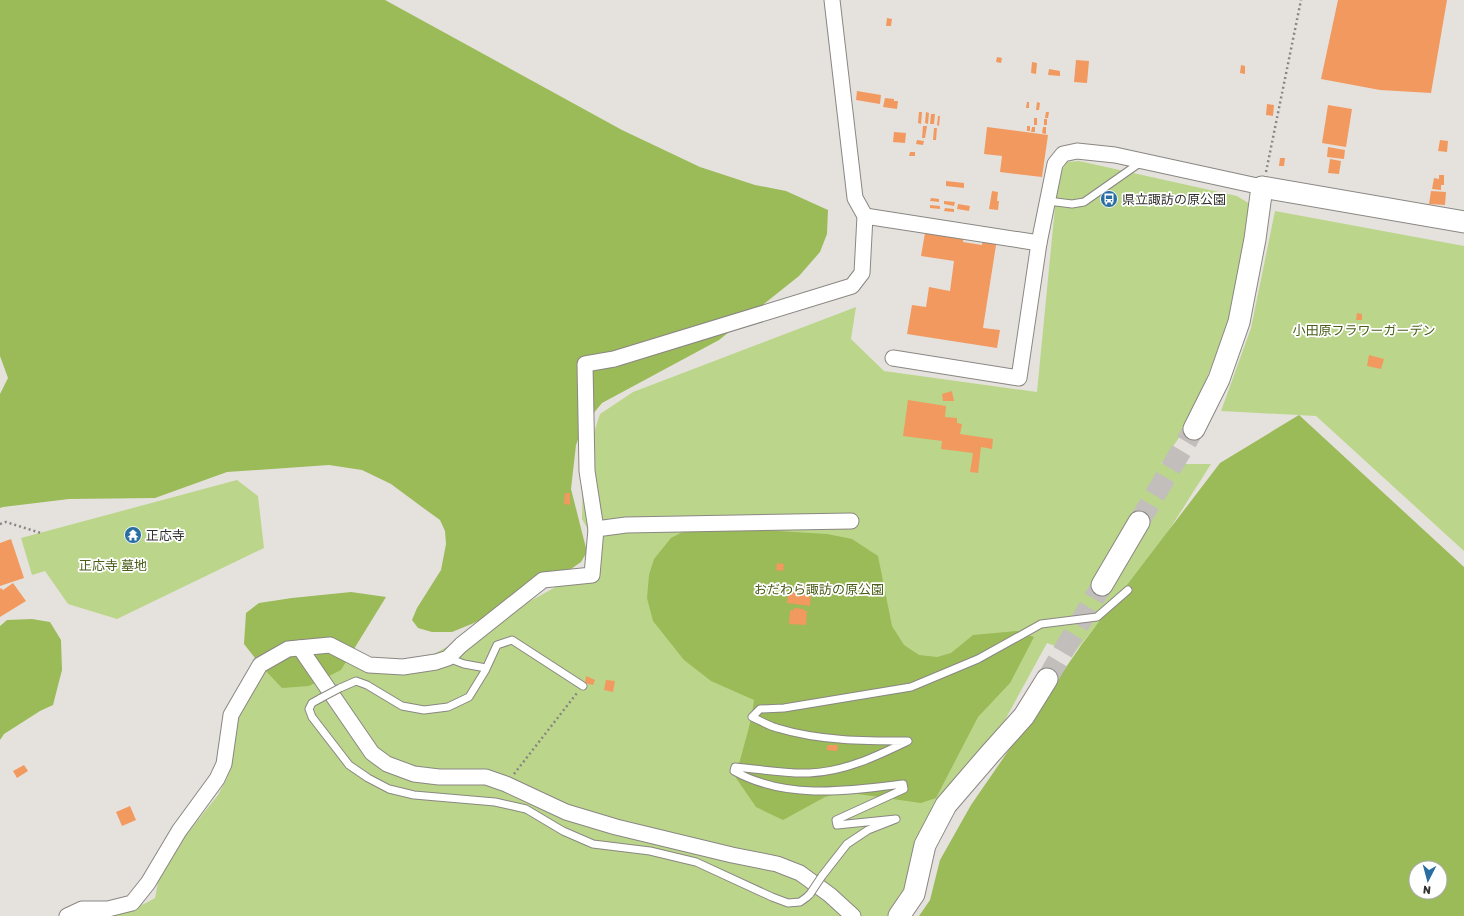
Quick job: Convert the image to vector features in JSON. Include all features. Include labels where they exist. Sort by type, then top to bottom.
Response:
[{"type":"street","points":[[67,916],[82,909],[108,909],[132,903],[148,883],[180,831],[217,779],[224,764],[231,715],[260,665],[288,649],[330,645],[369,665],[403,667],[436,662],[448,658],[461,645],[543,580],[592,575],[596,529],[587,471],[585,364],[614,359],[852,286],[862,273],[865,216],[855,198],[832,0]]},
{"type":"street","points":[[894,358],[1019,378],[1039,243],[1055,164],[1063,154],[1077,151],[1115,155],[1262,187],[1464,222]]},
{"type":"street","points":[[1194,429],[1219,379],[1239,322],[1255,239],[1262,187]]},
{"type":"street","points":[[865,216],[1039,243]]},
{"type":"street","points":[[596,529],[626,525],[851,521]]},
{"type":"street","points":[[1102,585],[1138,522]]},
{"type":"street","points":[[300,648],[372,753],[387,764],[414,774],[439,777],[486,777],[506,784],[566,812],[616,827],[732,856],[777,864],[800,873],[830,895],[853,916]]},
{"type":"street","points":[[899,916],[914,894],[925,845],[946,805],[1024,716],[1047,679]]},
{"type":"lane","points":[[1048,201],[1072,204],[1084,202],[1143,161]]},
{"type":"lane","points":[[583,686],[512,640],[497,645],[486,668],[469,697],[448,707],[424,710],[402,706],[356,680],[312,703],[309,709],[312,718],[349,765],[368,778],[389,789],[414,795],[495,802],[526,809],[563,831],[593,844],[650,851],[696,862],[772,897],[788,903],[800,902],[808,897],[847,844],[868,830],[896,819],[837,825],[836,820],[904,789],[903,784],[864,789],[809,791],[764,785],[748,779],[734,771],[735,767],[810,774],[839,769],[870,759],[908,741],[847,740],[810,736],[776,728],[752,717],[756,712],[760,709],[784,708],[911,687],[978,659],[1041,624],[1097,617],[1128,590]]},
{"type":"lane","points":[[448,658],[464,664],[486,668]]},
{"type":"path","points":[[1262,187],[1301,0]]},
{"type":"path","points":[[0,524],[6,522],[41,533]]},
{"type":"path","points":[[506,784],[583,686]]},
{"type":"green space","points":[[0,0],[385,0],[622,130],[700,167],[755,185],[786,191],[828,210],[827,234],[820,252],[799,276],[719,340],[602,403],[583,426],[576,445],[571,489],[587,552],[581,562],[561,576],[474,623],[452,632],[432,632],[418,628],[412,620],[417,608],[441,570],[446,544],[445,531],[440,520],[391,484],[362,470],[329,465],[227,472],[155,498],[69,499],[0,508],[0,394],[8,378],[0,356]]},
{"type":"green space","name":"おだわら諏訪の原公園","points":[[1079,161],[1237,196],[1250,204],[1229,323],[1187,426],[1161,464],[1211,464],[1138,579],[1094,628],[1074,653],[1047,643],[1005,720],[951,789],[907,892],[891,916],[72,916],[120,914],[155,898],[161,866],[218,795],[227,778],[230,768],[238,714],[274,653],[421,661],[594,566],[594,540],[582,519],[583,466],[600,414],[633,392],[856,307],[851,339],[884,371],[1037,392],[1058,176],[1067,162]]},
{"type":"green space","name":"小田原フラワーガーデン","points":[[1275,211],[1464,246],[1464,551],[1316,416],[1221,411],[1251,328]]},
{"type":"green space","points":[[1299,415],[1464,567],[1464,916],[919,916],[930,900],[940,860],[971,805],[1082,644],[1220,463]]},
{"type":"green space","name":"正応寺 墓地","points":[[237,480],[258,496],[264,548],[117,619],[68,604],[45,571],[32,575],[21,538]]},
{"type":"green space","points":[[694,526],[827,534],[852,539],[878,556],[892,626],[904,645],[919,655],[937,657],[951,653],[973,635],[1017,631],[1034,637],[1010,683],[978,717],[936,798],[921,803],[844,792],[825,797],[783,820],[756,807],[736,778],[751,720],[754,700],[711,681],[684,660],[653,621],[647,598],[649,575],[654,559],[671,538]]},
{"type":"green space","points":[[351,592],[386,597],[341,670],[309,686],[282,688],[262,667],[244,644],[246,613],[259,603]]},
{"type":"green space","points":[[32,619],[50,622],[61,640],[62,670],[53,705],[40,711],[4,734],[0,740],[0,626],[7,620]]},
{"type":"building","points":[[1338,0],[1447,0],[1431,93],[1380,90],[1321,79]]},
{"type":"building","points":[[887,18],[892,19],[891,26],[886,26]]},
{"type":"building","points":[[997,57],[1002,58],[1001,63],[996,62]]},
{"type":"building","points":[[1076,60],[1089,61],[1087,83],[1074,82]]},
{"type":"building","points":[[1032,62],[1037,63],[1036,74],[1031,73]]},
{"type":"building","points":[[1241,65],[1245,66],[1245,74],[1240,73]]},
{"type":"building","points":[[1049,69],[1060,71],[1060,76],[1048,75]]},
{"type":"building","points":[[857,91],[881,95],[880,104],[856,100]]},
{"type":"building","points":[[885,98],[898,101],[897,109],[883,107]]},
{"type":"building","points":[[1027,102],[1029,102],[1029,108],[1026,108]]},
{"type":"building","points":[[1037,102],[1040,103],[1039,110],[1036,110]]},
{"type":"building","points":[[1267,104],[1274,105],[1273,116],[1266,115]]},
{"type":"building","points":[[1328,105],[1352,109],[1346,147],[1322,143]]},
{"type":"building","points":[[919,112],[922,112],[921,124],[918,123]]},
{"type":"building","points":[[926,112],[929,113],[928,124],[925,123]]},
{"type":"building","points":[[1046,112],[1049,112],[1048,118],[1045,118]]},
{"type":"building","points":[[931,114],[935,114],[934,124],[930,124]]},
{"type":"building","points":[[938,116],[940,116],[939,126],[937,125]]},
{"type":"building","points":[[1034,118],[1037,118],[1037,125],[1034,125]]},
{"type":"building","points":[[1044,119],[1047,119],[1047,125],[1044,125]]},
{"type":"building","points":[[923,126],[927,126],[925,138],[922,138]]},
{"type":"building","points":[[1027,126],[1030,126],[1030,131],[1027,131]]},
{"type":"building","points":[[987,127],[1048,135],[1042,177],[1000,172],[1002,156],[984,154]]},
{"type":"building","points":[[1032,127],[1035,127],[1035,132],[1031,132]]},
{"type":"building","points":[[1043,127],[1046,127],[1046,134],[1042,133]]},
{"type":"building","points":[[934,128],[937,128],[936,140],[933,140]]},
{"type":"building","points":[[894,132],[906,133],[905,143],[893,142]]},
{"type":"building","points":[[917,140],[924,141],[923,145],[916,144]]},
{"type":"building","points":[[1440,140],[1448,141],[1447,152],[1438,151]]},
{"type":"building","points":[[1328,147],[1345,150],[1344,159],[1327,157]]},
{"type":"building","points":[[910,152],[915,152],[915,156],[909,156]]},
{"type":"building","points":[[1280,158],[1285,158],[1284,166],[1279,166]]},
{"type":"building","points":[[1330,159],[1341,161],[1339,174],[1328,173]]},
{"type":"building","points":[[1439,175],[1444,175],[1444,185],[1441,185],[1441,190],[1432,189],[1434,178],[1439,179]]},
{"type":"building","points":[[946,181],[964,183],[964,188],[946,186]]},
{"type":"building","points":[[992,191],[998,192],[998,210],[989,209]]},
{"type":"building","points":[[1431,191],[1446,192],[1445,205],[1429,204]]},
{"type":"building","points":[[931,198],[939,199],[939,202],[930,201]]},
{"type":"building","points":[[944,201],[955,202],[954,206],[944,204]]},
{"type":"building","points":[[958,204],[970,206],[969,211],[957,209]]},
{"type":"building","points":[[930,205],[940,206],[940,209],[930,208]]},
{"type":"building","points":[[945,208],[954,209],[954,212],[944,211]]},
{"type":"building","points":[[926,227],[964,233],[963,242],[982,245],[983,237],[997,239],[983,328],[1000,330],[997,348],[907,334],[912,305],[926,307],[929,287],[950,291],[954,261],[921,256]]},
{"type":"building","points":[[1357,313],[1362,314],[1362,320],[1356,320]]},
{"type":"building","points":[[1369,355],[1384,359],[1381,369],[1367,366]]},
{"type":"building","points":[[952,391],[954,401],[943,401],[942,394]]},
{"type":"building","points":[[908,400],[946,406],[945,417],[957,418],[957,423],[962,424],[960,434],[993,439],[992,449],[981,447],[978,473],[970,472],[973,453],[941,449],[942,441],[903,436]]},
{"type":"building","points":[[565,493],[570,493],[570,505],[564,504]]},
{"type":"building","points":[[11,539],[24,578],[0,586],[0,543]]},
{"type":"building","points":[[777,563],[784,564],[783,571],[776,570]]},
{"type":"building","points":[[13,583],[26,601],[0,617],[0,589],[1,588],[3,590]]},
{"type":"building","points":[[794,586],[806,587],[806,592],[811,593],[810,606],[787,603],[788,592],[794,593]]},
{"type":"building","points":[[794,608],[804,609],[804,611],[807,611],[806,625],[789,624],[790,610],[793,611]]},
{"type":"building","points":[[586,676],[595,680],[593,685],[585,683]]},
{"type":"building","points":[[606,680],[615,681],[613,692],[604,690]]},
{"type":"building","points":[[828,745],[838,745],[837,751],[826,750]]},
{"type":"building","points":[[24,765],[28,771],[17,778],[13,771]]},
{"type":"building","points":[[130,806],[136,820],[122,826],[116,812]]},
{"type":"tunnel","points":[[1139,522],[1194,429]]},
{"type":"tunnel","points":[[1047,679],[1102,585]]},
{"type":"place","name":"県立諏訪の原公園","points":[[1109,199]]},
{"type":"place","name":"正応寺","points":[[133,535]]}]
